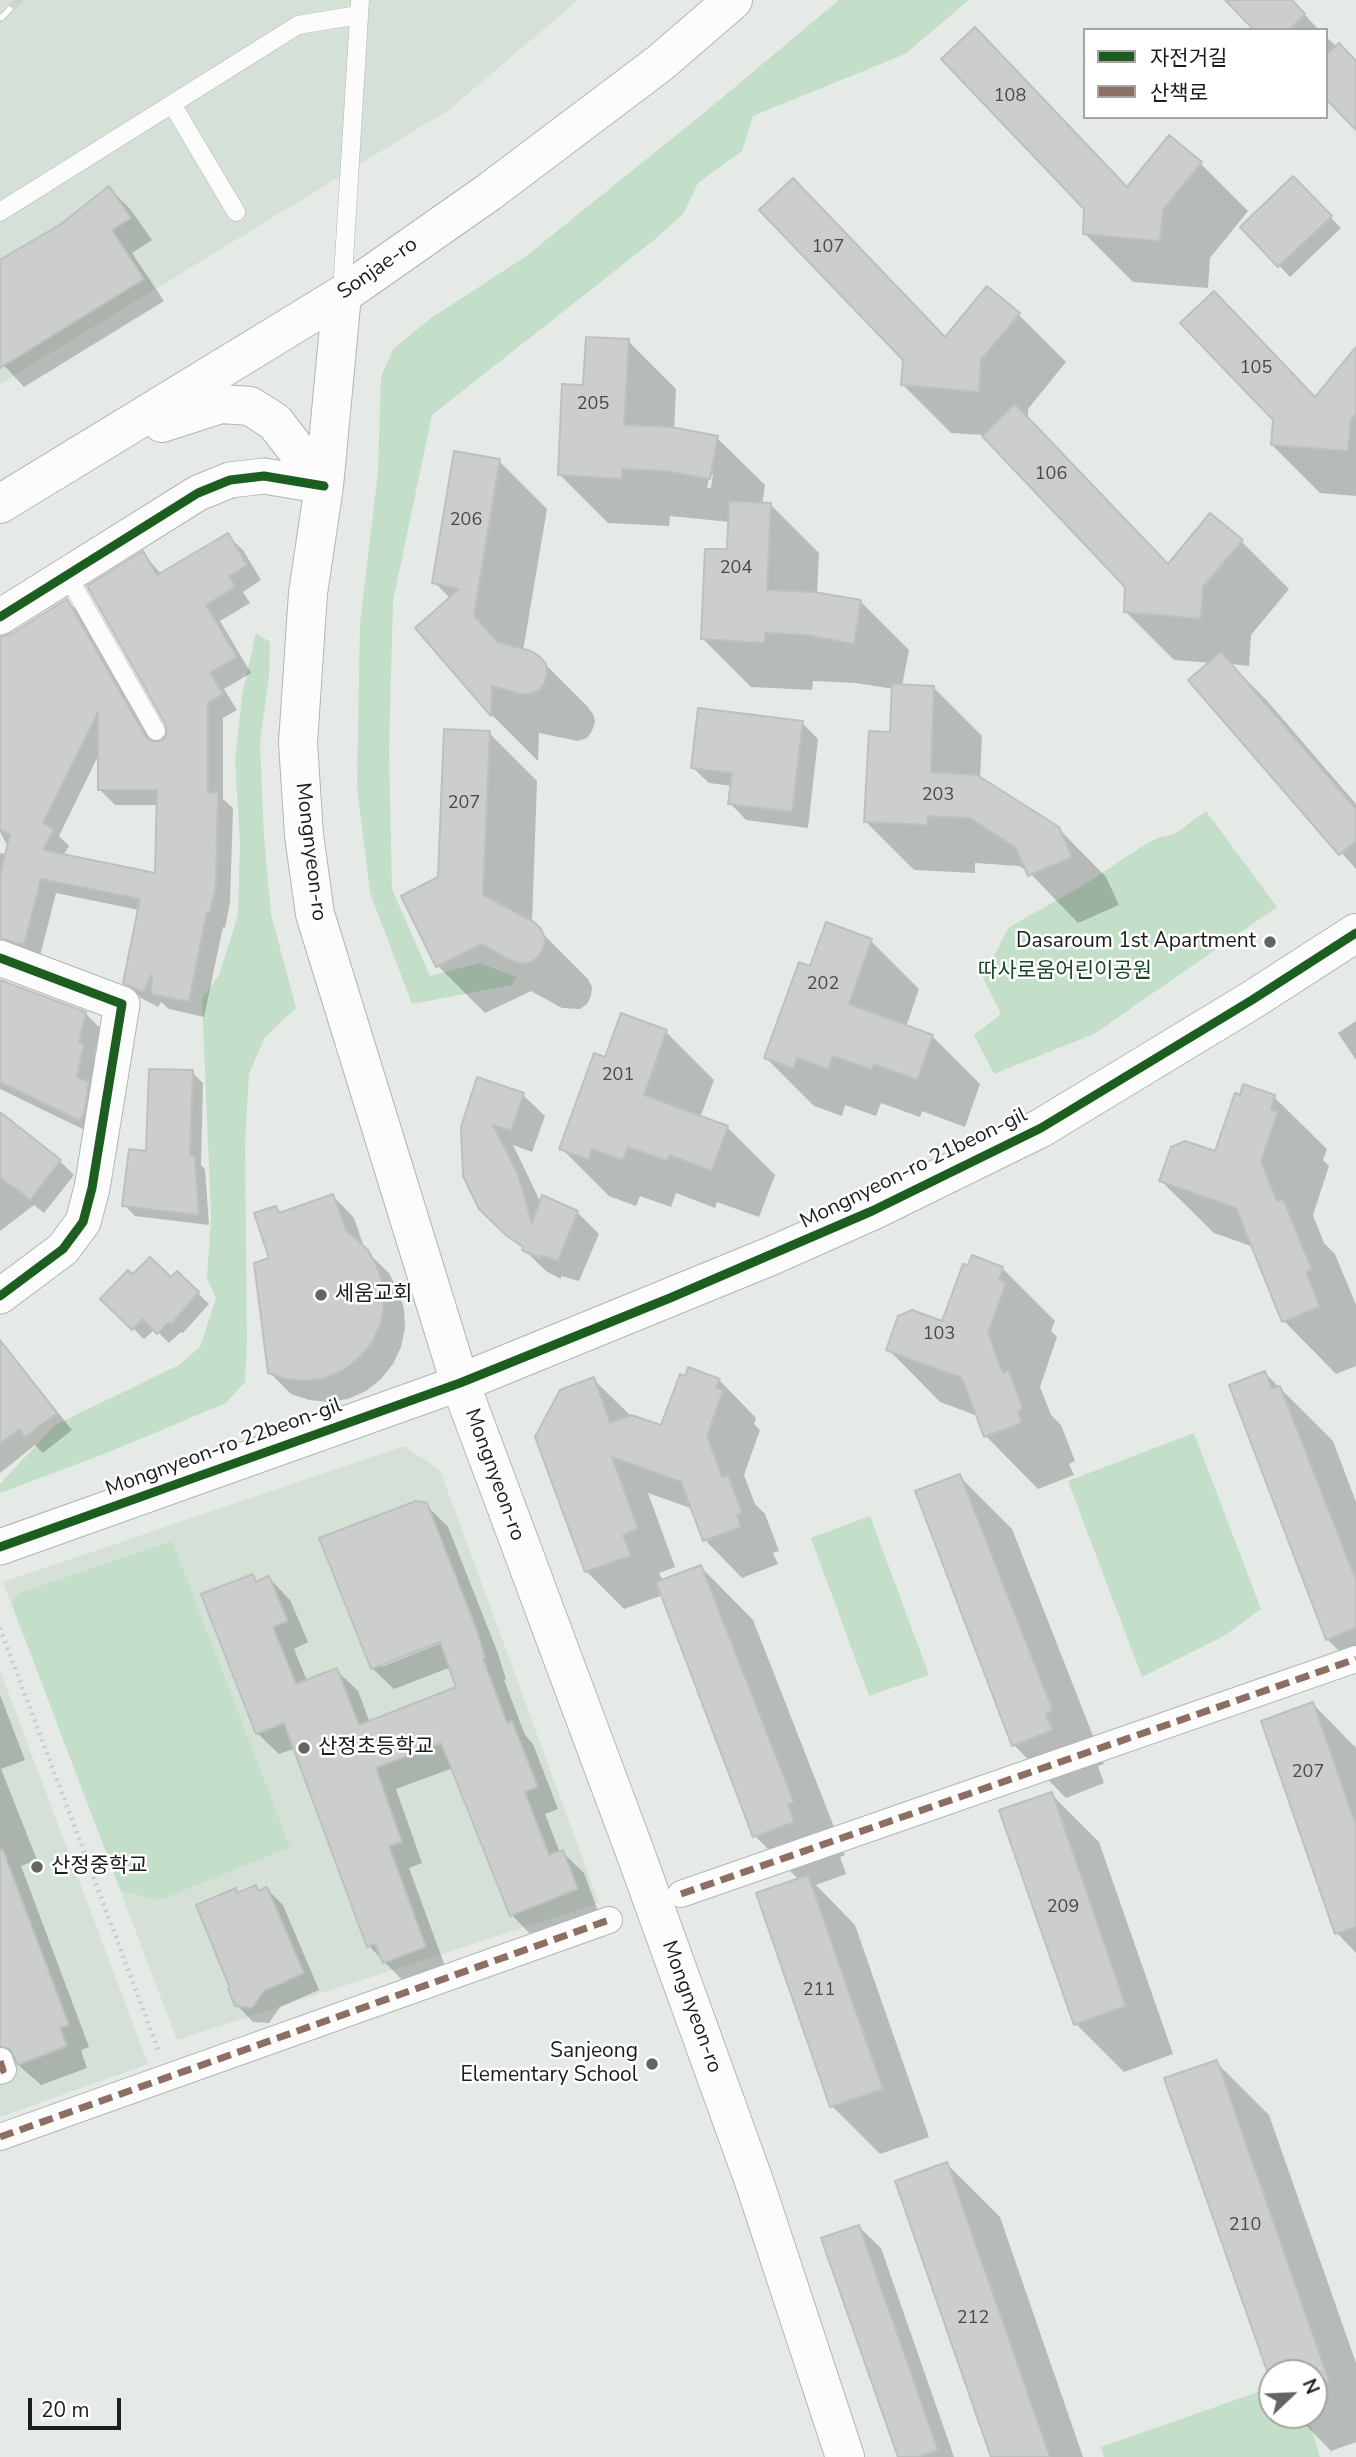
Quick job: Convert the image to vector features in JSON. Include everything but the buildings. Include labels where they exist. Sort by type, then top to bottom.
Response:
[{"type":"main road","name":"Sonjae-ro","points":[[0,504],[342,295],[489,191],[617,95],[733,0]]},
{"type":"main road","name":"Mongnyeon-ro","points":[[342,295],[324,486],[308,593],[298,743],[304,835],[315,914],[460,1383],[755,2183],[845,2457]]},
{"type":"main road","points":[[100,443],[221,404],[250,406],[275,422],[324,486]]},
{"type":"main road","name":"Mongnyeon-ro 21beon-gil","points":[[460,1383],[670,1298],[873,1211],[1041,1128],[1252,1000],[1356,933]]},
{"type":"street","points":[[0,617],[198,493],[230,480],[264,476],[324,486]]},
{"type":"street","points":[[0,958],[122,1004],[92,1188],[83,1222],[63,1249],[0,1296]]},
{"type":"street","name":"Mongnyeon-ro 22beon-gil","points":[[0,1546],[460,1383]]},
{"type":"street","points":[[681,1894],[1356,1660]]},
{"type":"street","points":[[0,2137],[610,1920]]},
{"type":"street","points":[[0,2061],[4,2070],[0,2071]]},
{"type":"lane","points":[[0,212],[298,25],[359,8],[342,295]]},
{"type":"lane","points":[[172,104],[236,212]]},
{"type":"lane","points":[[67,575],[156,731]]},
{"type":"path","points":[[0,1628],[169,2078]]},
{"type":"shaded area","points":[[0,0],[578,0],[450,109],[0,384]]},
{"type":"shaded area","name":"산정초등학교","points":[[404,1446],[440,1470],[599,1903],[177,2040],[3,1582]]},
{"type":"shaded area","name":"산정중학교","points":[[0,1670],[148,2064],[0,2117]]},
{"type":"green space","points":[[839,0],[969,0],[905,54],[753,116],[742,151],[698,183],[683,214],[654,240],[432,415],[393,601],[389,749],[392,889],[430,976],[479,963],[517,977],[512,985],[412,1004],[370,893],[357,787],[360,623],[378,472],[381,377],[393,349],[431,318],[525,257]]},
{"type":"green space","points":[[256,633],[270,642],[269,676],[260,742],[271,914],[296,1008],[265,1037],[249,1074],[245,1143],[245,1382],[226,1403],[109,1452],[0,1493],[0,1484],[55,1425],[179,1365],[200,1347],[216,1298],[207,1278],[211,1216],[202,998],[219,975],[238,915],[240,844],[235,760],[242,696]]},
{"type":"green space","name":"따사로움어린이공원","points":[[1206,811],[1277,907],[1094,1034],[994,1074],[974,1035],[1001,1014],[983,978],[1008,928],[1085,884],[1146,844],[1160,837],[1173,835]]},
{"type":"green space","points":[[1194,1433],[1261,1609],[1224,1636],[1142,1677],[1068,1481]]},
{"type":"green space","points":[[870,1516],[929,1675],[869,1696],[811,1538]]},
{"type":"green space","points":[[172,1541],[290,1847],[160,1900],[121,1891],[12,1604],[19,1593]]},
{"type":"green space","points":[[1258,2392],[1258,2429],[1312,2429],[1320,2457],[1104,2457],[1101,2447]]},
{"type":"railway","points":[[0,19],[19,0]]},
{"type":"marked path","points":[[681,1894],[1356,1659]]},
{"type":"marked path","points":[[0,2137],[609,1920]]},
{"type":"marked path","points":[[0,2061],[3,2070],[0,2071]]},
{"type":"cycle path","points":[[0,617],[198,493],[230,480],[264,476],[324,486]]},
{"type":"cycle path","points":[[0,1547],[460,1383],[670,1298],[872,1211],[1041,1128],[1252,1000],[1356,933]]},
{"type":"cycle path","points":[[0,958],[122,1004],[92,1188],[83,1222],[63,1249],[0,1296]]},
{"type":"place","name":"Dasaroum 1st Apartment","points":[[1270,942]]},
{"type":"place","name":"세움교회","points":[[321,1295]]},
{"type":"place","name":"산정초등학교","points":[[304,1748]]},
{"type":"place","name":"산정중학교","points":[[37,1867]]},
{"type":"place","name":"Sanjeong Elementary School","points":[[652,2064]]}]
